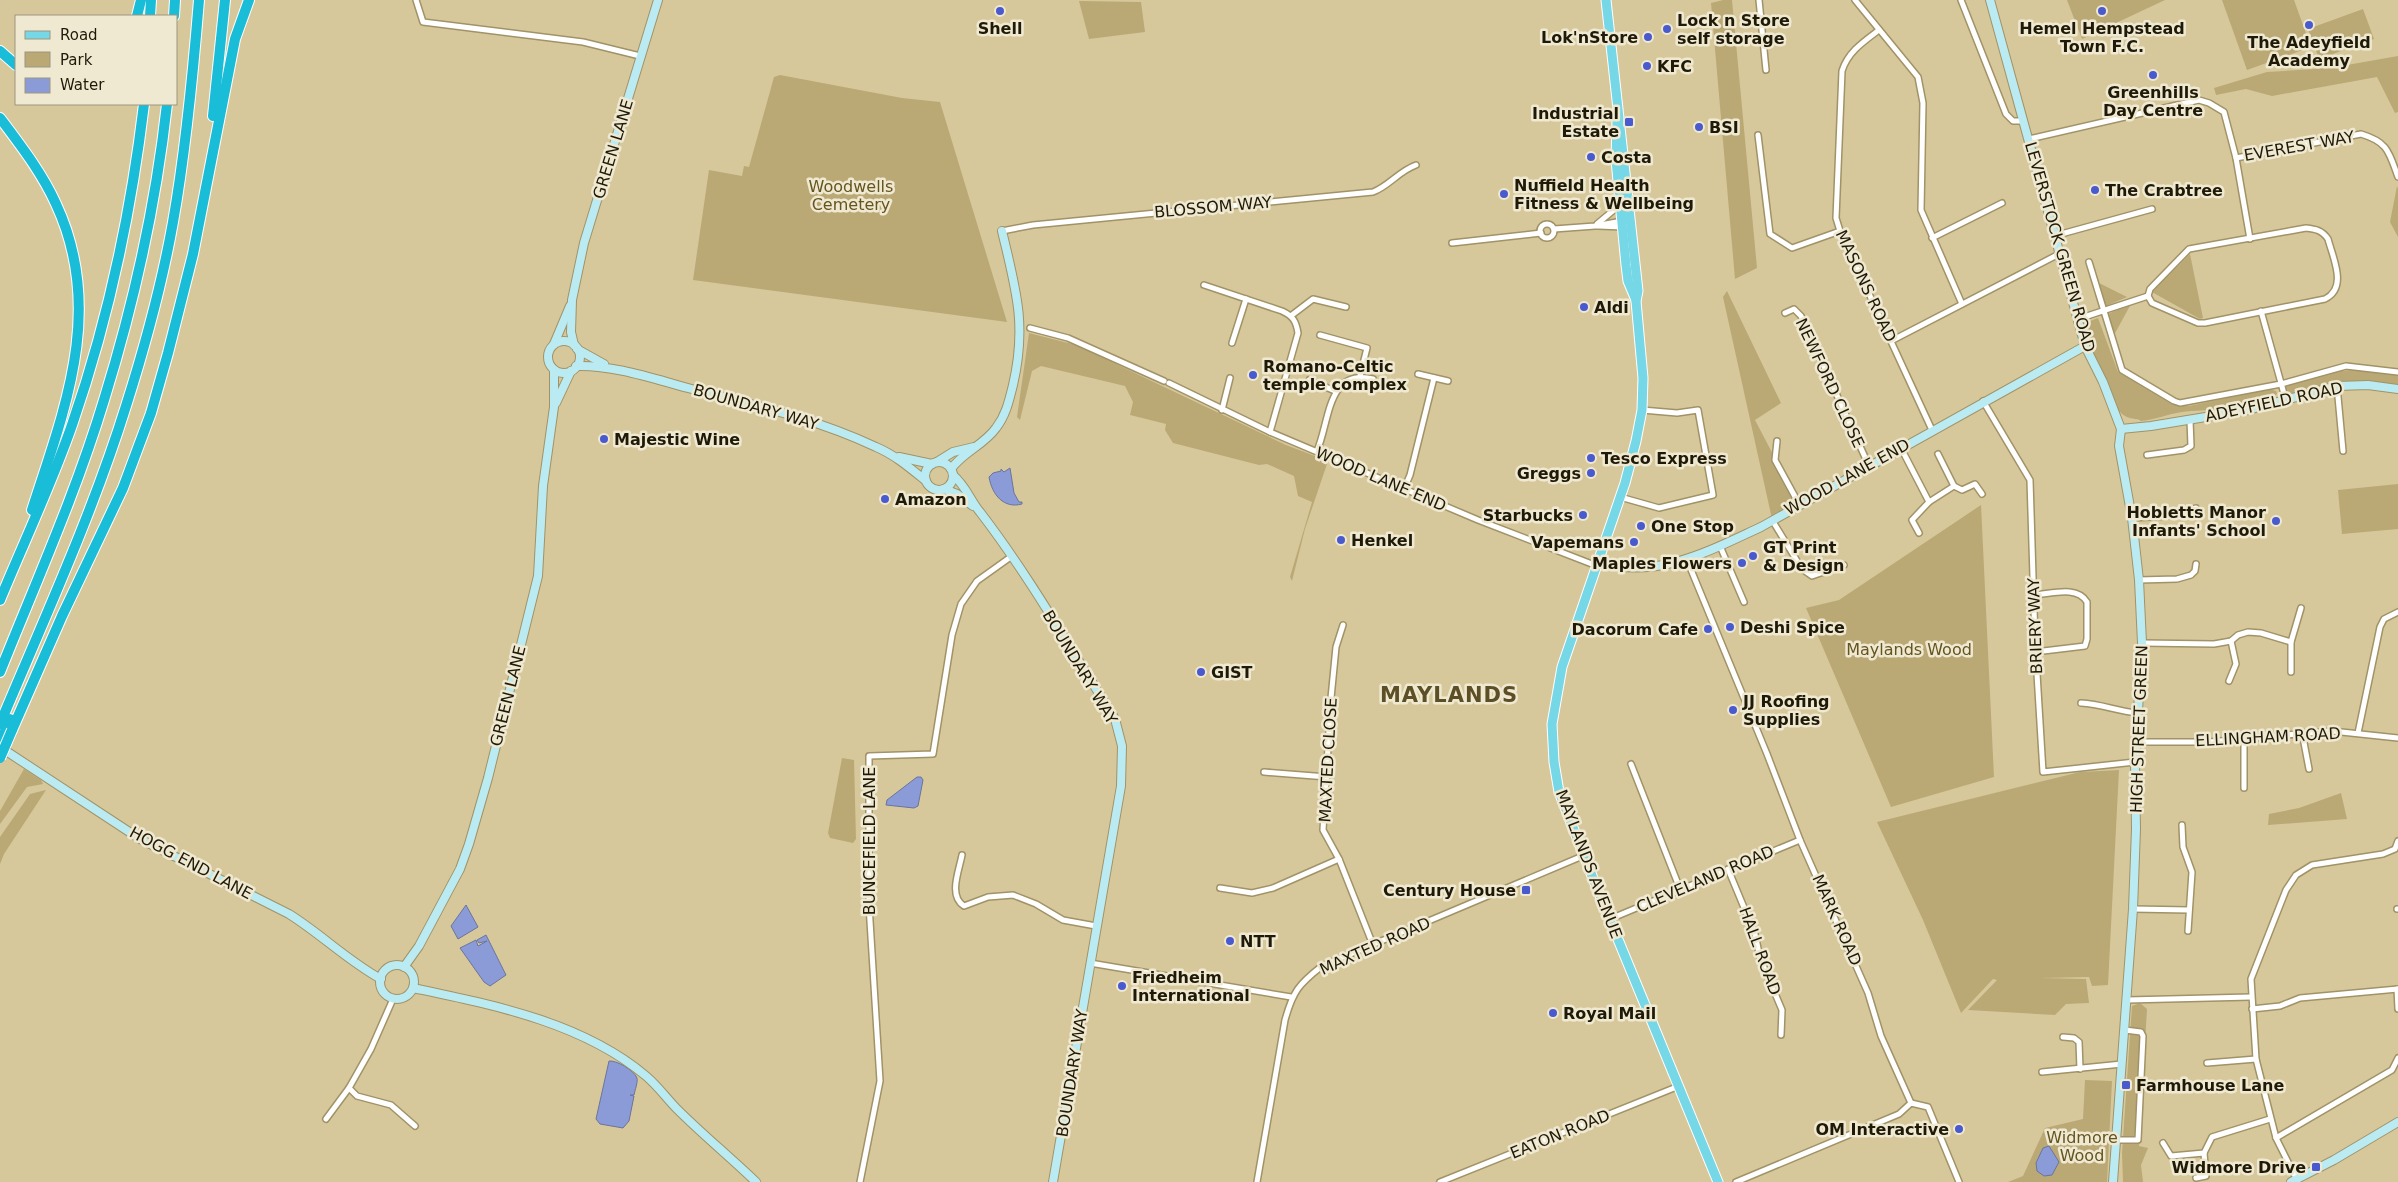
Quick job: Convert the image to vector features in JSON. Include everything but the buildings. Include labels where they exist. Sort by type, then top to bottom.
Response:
[{"type":"highway","points":[[137,15],[141,0]]},
{"type":"highway","points":[[150,15],[151,0]]},
{"type":"highway","points":[[174,15],[175,0]]},
{"type":"highway","points":[[0,743],[89,511],[126,407],[151,320],[173,225],[181,172],[194,66],[199,0]]},
{"type":"highway","points":[[206,184],[225,0]]},
{"type":"highway","points":[[0,758],[5,726],[62,616],[123,488],[151,413],[193,254],[235,39],[249,0]]},
{"type":"highway","points":[[0,52],[15,64]]},
{"type":"highway","points":[[0,600],[49,487],[66,442],[99,337],[117,268],[131,194],[144,105]]},
{"type":"highway","points":[[0,672],[68,505],[104,400],[150,220],[167,105]]},
{"type":"highway","points":[[0,118],[36,167],[57,205],[72,250],[80,294],[78,338],[67,400],[18,556]]},
{"type":"main road","name":"MAYLANDS AVENUE","points":[[1606,0],[1626,177],[1628,281],[1636,301],[1643,361],[1642,410],[1620,497],[1562,667],[1552,724],[1554,762],[1559,792],[1718,1182]]},
{"type":"main road","name":"MAYLANDS AVENUE","points":[[1618,108],[1616,160],[1619,196],[1634,260],[1638,292],[1636,301]]},
{"type":"main road","points":[[1619,196],[1622,179],[1626,177]]},
{"type":"main road","points":[[1628,281],[1634,260]]},
{"type":"street","points":[[416,0],[423,22],[583,42],[640,56]]},
{"type":"street","name":"GREEN LANE","points":[[576,347],[571,332],[572,300],[584,243],[658,0]]},
{"type":"street","points":[[1759,0],[1766,70]]},
{"type":"street","points":[[1855,0],[1918,77],[1923,103],[1921,210],[1962,304]]},
{"type":"street","name":"LEVERSTOCK GREEN ROAD","points":[[1960,0],[2006,114],[2013,121],[2023,121]]},
{"type":"street","name":"LEVERSTOCK GREEN ROAD","points":[[1990,0],[2085,346],[2103,382],[2121,429]]},
{"type":"street","name":"MASONS ROAD","points":[[1879,30],[1852,51],[1845,61],[1842,71],[1836,218],[1840,231],[1932,430]]},
{"type":"street","points":[[2029,139],[2199,100],[2209,102],[2224,112],[2236,158],[2250,239]]},
{"type":"street","name":"EVEREST WAY","points":[[2236,158],[2360,134],[2376,138],[2388,148],[2398,177]]},
{"type":"street","points":[[1758,135],[1770,234],[1792,248],[1840,231]]},
{"type":"street","name":"BLOSSOM WAY","points":[[1002,231],[1033,224],[1373,192],[1382,188],[1401,172],[1416,165]]},
{"type":"street","points":[[1595,226],[1615,209],[1619,196]]},
{"type":"street","points":[[1932,238],[2002,203]]},
{"type":"street","points":[[2054,236],[2152,209]]},
{"type":"street","points":[[1541,233],[1542,227],[1545,225],[1550,225],[1554,229],[1626,224]]},
{"type":"street","points":[[2306,228],[2316,229],[2324,233],[2328,239],[2339,280],[2331,296],[2325,299],[2198,323],[2152,303],[2148,296],[2150,289],[2190,249],[2306,228]]},
{"type":"street","points":[[1541,233],[1544,237],[1550,238],[1554,233],[1554,229]]},
{"type":"street","points":[[976,447],[953,452],[935,463],[926,473],[926,481],[934,489],[944,489],[951,484],[952,472],[956,462],[976,447],[991,435],[1006,412],[1020,349],[1021,322],[1002,231]]},
{"type":"street","points":[[1452,243],[1541,233]]},
{"type":"street","points":[[1891,341],[2059,254]]},
{"type":"street","points":[[2089,262],[2122,370],[2174,401],[2180,403],[2281,384],[2346,366],[2398,372]]},
{"type":"street","points":[[1204,285],[1292,316]]},
{"type":"street","points":[[2078,319],[2148,296]]},
{"type":"street","points":[[1232,343],[1246,299]]},
{"type":"street","points":[[1292,316],[1313,299],[1346,307]]},
{"type":"street","name":"GREEN LANE","points":[[554,344],[572,300]]},
{"type":"street","name":"NEWFORD CLOSE","points":[[1785,313],[1794,310],[1800,316],[1869,466]]},
{"type":"street","points":[[2261,311],[2286,401]]},
{"type":"street","points":[[1270,432],[1298,333],[1292,316]]},
{"type":"street","name":"WOOD LANE END","points":[[1030,328],[1068,338],[1167,382],[1270,432],[1404,489],[1597,564],[1627,568],[1648,568],[1686,560],[1720,546],[1772,520],[2085,346]]},
{"type":"street","points":[[1320,335],[1367,348],[1360,376]]},
{"type":"street","points":[[565,341],[576,347],[579,358],[574,368],[560,372],[554,370],[548,356],[554,344],[565,341]]},
{"type":"street","name":"BOUNDARY WAY","points":[[576,347],[614,369]]},
{"type":"street","name":"GREEN LANE","points":[[554,408],[574,368]]},
{"type":"street","name":"BOUNDARY WAY","points":[[574,368],[614,369],[763,408],[841,432],[895,456],[935,463]]},
{"type":"street","name":"GREEN LANE","points":[[404,967],[452,886],[469,844],[481,806],[538,576],[543,486],[554,408],[554,370]]},
{"type":"street","points":[[1418,374],[1448,381]]},
{"type":"street","points":[[1317,451],[1335,391],[1351,378],[1360,376],[1373,379]]},
{"type":"street","points":[[1222,410],[1230,378]]},
{"type":"street","points":[[1404,489],[1410,475],[1434,378]]},
{"type":"street","points":[[1309,380],[1335,391]]},
{"type":"street","name":"ADEYFIELD ROAD","points":[[2121,429],[2248,410],[2337,386],[2368,385],[2398,389]]},
{"type":"street","points":[[2337,386],[2344,451]]},
{"type":"street","name":"BRIERY WAY","points":[[1983,401],[2030,480],[2036,652],[2043,772],[2135,762]]},
{"type":"street","points":[[1620,497],[1659,508],[1713,495],[1698,410],[1677,413],[1642,410]]},
{"type":"street","points":[[2147,455],[2184,450],[2191,446],[2190,420]]},
{"type":"street","name":"HIGH STREET GREEN","points":[[2112,1182],[2133,909],[2136,830],[2135,762],[2142,643],[2139,580],[2132,518],[2119,446],[2121,429]]},
{"type":"street","points":[[1777,441],[1775,460],[1799,504]]},
{"type":"street","points":[[1900,448],[1929,502]]},
{"type":"street","points":[[1938,454],[1954,486],[1962,490],[1975,484],[1982,494]]},
{"type":"street","name":"BOUNDARY WAY","points":[[895,456],[926,481]]},
{"type":"street","points":[[935,463],[943,462],[952,472]]},
{"type":"street","name":"BOUNDARY WAY","points":[[952,472],[965,487],[977,508],[1012,556],[1115,719],[1122,746],[1120,786],[1053,1182]]},
{"type":"street","points":[[1919,533],[1912,520],[1929,502],[1954,486]]},
{"type":"street","name":"BOUNDARY WAY","points":[[944,489],[957,494],[977,508]]},
{"type":"street","points":[[2132,518],[2169,516],[2196,508]]},
{"type":"street","points":[[1772,520],[1802,569],[1812,576],[1844,565]]},
{"type":"street","points":[[1720,546],[1744,602]]},
{"type":"street","name":"BUNCEFIELD LANE","points":[[860,1182],[880,1080],[869,905],[869,756],[933,754],[952,635],[962,604],[978,581],[1012,556]]},
{"type":"street","name":"MARK ROAD","points":[[1686,560],[1767,754],[1800,840],[1868,993],[1881,1036],[1911,1103]]},
{"type":"street","points":[[2139,580],[2187,577],[2195,571],[2196,564]]},
{"type":"street","points":[[2034,595],[2076,592],[2084,597],[2087,602],[2087,639],[2085,646],[2036,652]]},
{"type":"street","points":[[2291,672],[2291,642],[2301,608]]},
{"type":"street","points":[[2358,733],[2380,627],[2384,619],[2398,612]]},
{"type":"street","name":"MAXTED CLOSE","points":[[1343,625],[1336,647],[1323,830],[1339,859],[1372,945]]},
{"type":"street","points":[[2142,643],[2214,644],[2231,641],[2238,635],[2248,632],[2260,633],[2291,642]]},
{"type":"street","points":[[2229,681],[2236,664],[2231,641]]},
{"type":"street","points":[[2081,703],[2104,705],[2115,711],[2137,713]]},
{"type":"street","points":[[2302,732],[2309,769]]},
{"type":"street","name":"ELLINGHAM ROAD","points":[[2137,742],[2209,742],[2302,732],[2358,733],[2398,738]]},
{"type":"street","points":[[2244,739],[2244,788]]},
{"type":"street","name":"HOGG END LANE","points":[[0,747],[140,839],[289,914],[312,928],[361,968],[381,980]]},
{"type":"street","points":[[1631,764],[1680,889]]},
{"type":"street","points":[[1264,772],[1327,777]]},
{"type":"street","points":[[2182,825],[2183,848],[2192,872],[2188,931]]},
{"type":"street","name":"CLEVELAND ROAD","points":[[1610,919],[1800,840]]},
{"type":"street","points":[[2398,841],[2395,848],[2383,854],[2312,865],[2296,875],[2286,890],[2251,979],[2256,1059],[2270,1119],[2294,1181],[2398,1122]]},
{"type":"street","name":"MAXTED ROAD","points":[[1257,1182],[1285,1020],[1291,997],[1305,980],[1322,966],[1585,854]]},
{"type":"street","points":[[962,856],[955,895],[958,902],[964,906],[988,897],[1013,895],[1036,904],[1063,920],[1096,926]]},
{"type":"street","points":[[1220,888],[1252,893],[1273,888],[1339,859]]},
{"type":"street","name":"HALL ROAD","points":[[1728,869],[1755,934],[1760,958],[1782,1010],[1782,1035]]},
{"type":"street","points":[[2133,909],[2189,910]]},
{"type":"street","points":[[1090,963],[1291,997]]},
{"type":"street","points":[[404,967],[414,978],[413,988],[408,996],[393,999],[382,989],[381,980],[389,968],[404,967]]},
{"type":"street","points":[[413,988],[502,1006],[538,1019],[612,1053],[646,1076],[677,1109],[756,1182]]},
{"type":"street","points":[[2252,1009],[2280,1006],[2300,998],[2398,989],[2398,1009]]},
{"type":"street","points":[[2126,1000],[2251,997]]},
{"type":"street","points":[[326,1119],[348,1088],[371,1048],[393,999]]},
{"type":"street","points":[[2116,1140],[2138,1140],[2143,1036],[2141,1032],[2124,1030]]},
{"type":"street","points":[[2063,1037],[2074,1038],[2079,1042],[2080,1069]]},
{"type":"street","points":[[2276,1138],[2392,1070],[2398,1058]]},
{"type":"street","points":[[2206,1063],[2256,1059]]},
{"type":"street","points":[[2042,1072],[2122,1064]]},
{"type":"street","name":"EATON ROAD","points":[[1440,1182],[1679,1086]]},
{"type":"street","points":[[348,1088],[357,1096],[391,1105],[415,1126]]},
{"type":"street","points":[[1736,1182],[1899,1114],[1911,1103],[1928,1107],[1959,1182]]},
{"type":"street","points":[[2196,1178],[2206,1176],[2204,1153],[2212,1137],[2270,1119]]},
{"type":"street","points":[[2163,1143],[2171,1156],[2204,1153]]},
{"type":"green space","points":[[1732,0],[1757,268],[1735,279],[1711,3]]},
{"type":"green space","points":[[2067,0],[2165,0],[2082,39]]},
{"type":"green space","points":[[2222,0],[2294,0],[2311,47],[2247,70]]},
{"type":"green space","points":[[1079,1],[1141,2],[1145,32],[1089,39]]},
{"type":"green space","points":[[2363,9],[2374,39],[2319,59],[2308,29]]},
{"type":"green space","points":[[2398,56],[2398,112],[2395,113],[2377,77],[2272,96],[2246,89],[2216,95],[2214,88],[2267,72],[2330,68]]},
{"type":"green space","name":"Woodwells Cemetery","points":[[780,75],[902,98],[940,102],[1007,322],[693,280],[709,170],[742,176],[744,166],[749,167],[774,77]]},
{"type":"green space","points":[[2397,186],[2398,189],[2398,237],[2390,222]]},
{"type":"green space","points":[[2190,254],[2203,318],[2200,319],[2152,292]]},
{"type":"green space","points":[[2099,283],[2127,297],[2106,306]]},
{"type":"green space","points":[[1727,291],[1781,403],[1755,420],[1799,504],[1772,519],[1723,297]]},
{"type":"green space","points":[[2131,304],[2114,335],[2108,314]]},
{"type":"green space","points":[[2098,318],[2118,372],[2171,404],[2189,406],[2269,389],[2276,391],[2277,394],[2259,404],[2246,406],[2182,412],[2140,421],[2126,417],[2111,398],[2084,333],[2082,324]]},
{"type":"green space","points":[[1029,333],[1076,345],[1286,445],[1328,461],[1305,529],[1292,581],[1290,577],[1312,502],[1298,496],[1294,476],[1267,464],[1259,465],[1173,443],[1165,430],[1166,424],[1130,415],[1133,402],[1125,386],[1041,366],[1032,371],[1020,420],[1017,417]]},
{"type":"green space","points":[[2354,370],[2398,374],[2398,387],[2335,383],[2291,395],[2286,394],[2284,387],[2286,385],[2329,372]]},
{"type":"green space","points":[[2398,484],[2398,529],[2342,534],[2338,490]]},
{"type":"green space","name":"Maylands Wood","points":[[1981,505],[1994,777],[1891,807],[1806,608],[1839,600]]},
{"type":"green space","points":[[842,758],[854,760],[856,839],[853,843],[830,838],[828,833]]},
{"type":"green space","points":[[24,769],[41,780],[43,784],[27,787],[0,824],[0,811]]},
{"type":"green space","points":[[2119,770],[2108,985],[2092,986],[2089,977],[2040,978],[2086,979],[2089,1003],[2066,1004],[2055,1015],[1968,1010],[1997,980],[1993,979],[1961,1013],[1923,920],[1877,822],[2080,772]]},
{"type":"green space","points":[[46,790],[4,854],[0,864],[0,837],[30,794]]},
{"type":"green space","points":[[2341,793],[2347,819],[2268,825],[2269,814],[2299,808]]},
{"type":"green space","points":[[2140,1003],[2147,1009],[2139,1146],[2148,1148],[2141,1165],[2143,1182],[2123,1182],[2122,1153],[2132,1006]]},
{"type":"green space","name":"Widmore Wood","points":[[2085,1080],[2112,1081],[2107,1182],[2008,1182],[2023,1176],[2045,1128],[2083,1119]]},
{"type":"water","points":[[1010,468],[1014,493],[1022,504],[1016,505],[1004,502],[996,495],[991,484],[989,477],[993,473],[1001,471],[1001,469],[1004,472]]},
{"type":"water","points":[[917,777],[921,777],[923,780],[918,806],[914,808],[886,805],[887,800]]},
{"type":"water","points":[[466,905],[478,927],[458,939],[451,926]]},
{"type":"water","points":[[486,935],[506,975],[490,986],[484,982],[460,948],[476,940],[478,946],[487,941],[479,943],[477,940]]},
{"type":"water","points":[[609,1061],[624,1066],[637,1078],[634,1095],[630,1095],[634,1096],[629,1121],[623,1128],[600,1124],[596,1119]]},
{"type":"water","points":[[2049,1146],[2059,1162],[2052,1175],[2044,1176],[2037,1171],[2036,1163],[2043,1148]]},
{"type":"place","name":"Shell","points":[[1000,11]]},
{"type":"place","name":"Hemel Hempstead Town F.C.","points":[[2102,11]]},
{"type":"place","name":"The Adeyfield Academy","points":[[2309,25]]},
{"type":"place","name":"Lock n Store self storage","points":[[1667,29]]},
{"type":"place","name":"Lok'nStore","points":[[1648,37]]},
{"type":"place","name":"KFC","points":[[1647,66]]},
{"type":"place","name":"Greenhills Day Centre","points":[[2153,75]]},
{"type":"place","name":"Industrial Estate","points":[[1629,122]]},
{"type":"place","name":"BSI","points":[[1699,127]]},
{"type":"place","name":"Costa","points":[[1591,157]]},
{"type":"place","name":"The Crabtree","points":[[2095,190]]},
{"type":"place","name":"Nuffield Health Fitness & Wellbeing","points":[[1504,194]]},
{"type":"place","name":"Aldi","points":[[1584,307]]},
{"type":"place","name":"Romano-Celtic temple complex","points":[[1253,375]]},
{"type":"place","name":"Majestic Wine","points":[[604,439]]},
{"type":"place","name":"Tesco Express","points":[[1591,458]]},
{"type":"place","name":"Greggs","points":[[1591,473]]},
{"type":"place","name":"Amazon","points":[[885,499]]},
{"type":"place","name":"Starbucks","points":[[1583,515]]},
{"type":"place","name":"Hobletts Manor Infants' School","points":[[2276,521]]},
{"type":"place","name":"One Stop","points":[[1641,526]]},
{"type":"place","name":"Henkel","points":[[1341,540]]},
{"type":"place","name":"Vapemans","points":[[1634,542]]},
{"type":"place","name":"GT Print & Design","points":[[1753,556]]},
{"type":"place","name":"Maples Flowers","points":[[1742,563]]},
{"type":"place","name":"Deshi Spice","points":[[1730,627]]},
{"type":"place","name":"Dacorum Cafe","points":[[1708,629]]},
{"type":"place","name":"GIST","points":[[1201,672]]},
{"type":"place","name":"JJ Roofing Supplies","points":[[1733,710]]},
{"type":"place","name":"Century House","points":[[1526,890]]},
{"type":"place","name":"NTT","points":[[1230,941]]},
{"type":"place","name":"Friedheim International","points":[[1122,986]]},
{"type":"place","name":"Royal Mail","points":[[1553,1013]]},
{"type":"place","name":"Farmhouse Lane","points":[[2126,1085]]},
{"type":"place","name":"OM Interactive","points":[[1959,1129]]},
{"type":"place","name":"Widmore Drive","points":[[2316,1167]]},
{"type":"district","name":"MAYLANDS","points":[[1449,695]]}]
